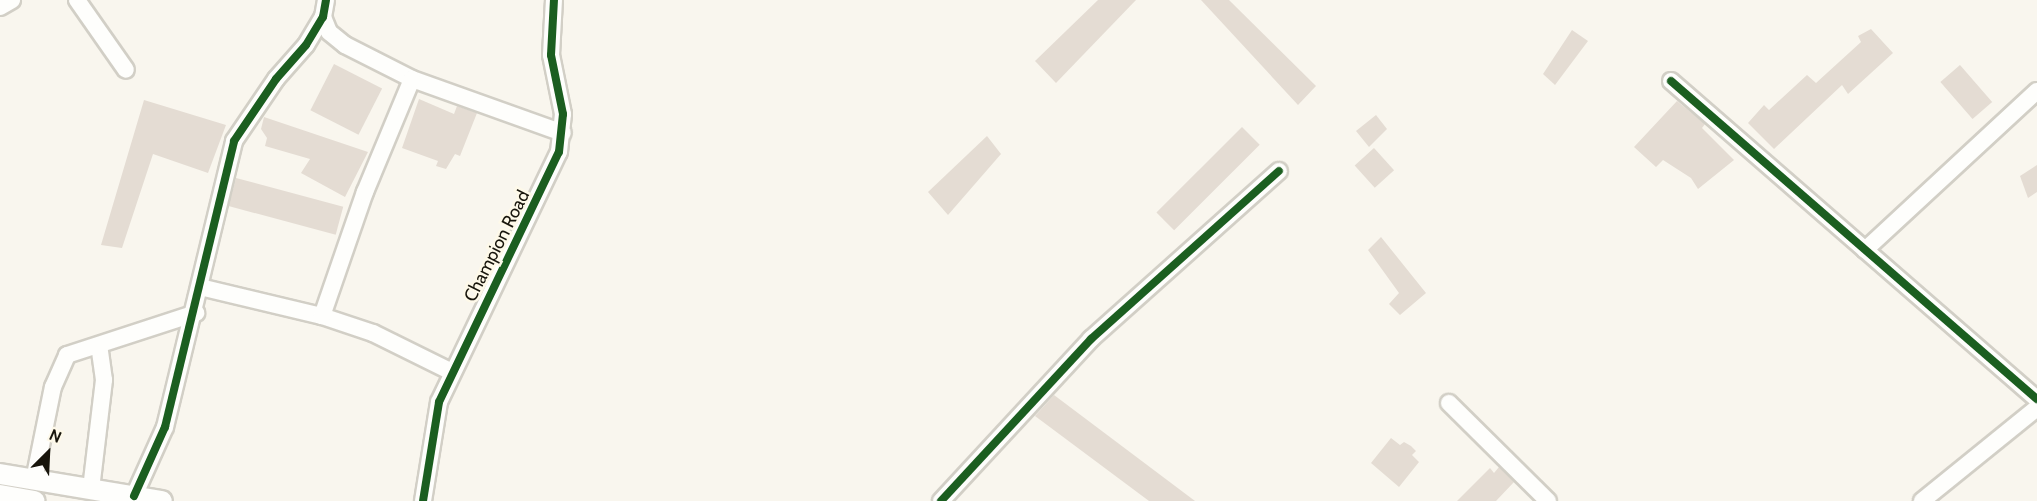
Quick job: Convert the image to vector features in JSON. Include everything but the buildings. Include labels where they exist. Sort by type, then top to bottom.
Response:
[{"type":"main road","points":[[0,474],[162,501]]},
{"type":"main road","points":[[0,495],[34,501]]},
{"type":"street","points":[[0,7],[12,0]]},
{"type":"street","points":[[77,0],[126,70]]},
{"type":"street","points":[[134,496],[165,427],[196,313],[234,141],[323,17],[326,0]]},
{"type":"street","name":"Champion Road","points":[[423,501],[437,413],[452,372],[528,220],[559,152],[563,133],[563,114],[551,55],[555,0]]},
{"type":"street","points":[[323,17],[330,32],[345,45],[412,79],[563,133]]},
{"type":"street","points":[[322,316],[365,192],[412,79]]},
{"type":"street","points":[[1671,81],[2037,399]]},
{"type":"street","points":[[1865,250],[2037,91]]},
{"type":"street","points":[[941,501],[1091,339],[1279,171]]},
{"type":"street","points":[[200,287],[322,316],[373,333],[452,372]]},
{"type":"street","points":[[34,480],[61,364],[67,355],[196,313]]},
{"type":"street","points":[[91,489],[104,380],[99,345]]},
{"type":"street","points":[[1449,403],[1548,501]]},
{"type":"street","points":[[1922,501],[2037,408]]},
{"type":"cycle path","points":[[134,496],[165,427],[234,141],[276,79],[306,45],[323,17],[326,0]]},
{"type":"cycle path","points":[[423,501],[439,402],[559,152],[563,114],[551,55],[554,0]]},
{"type":"cycle path","points":[[1671,81],[2037,399]]},
{"type":"cycle path","points":[[941,501],[1091,339],[1279,171]]}]
